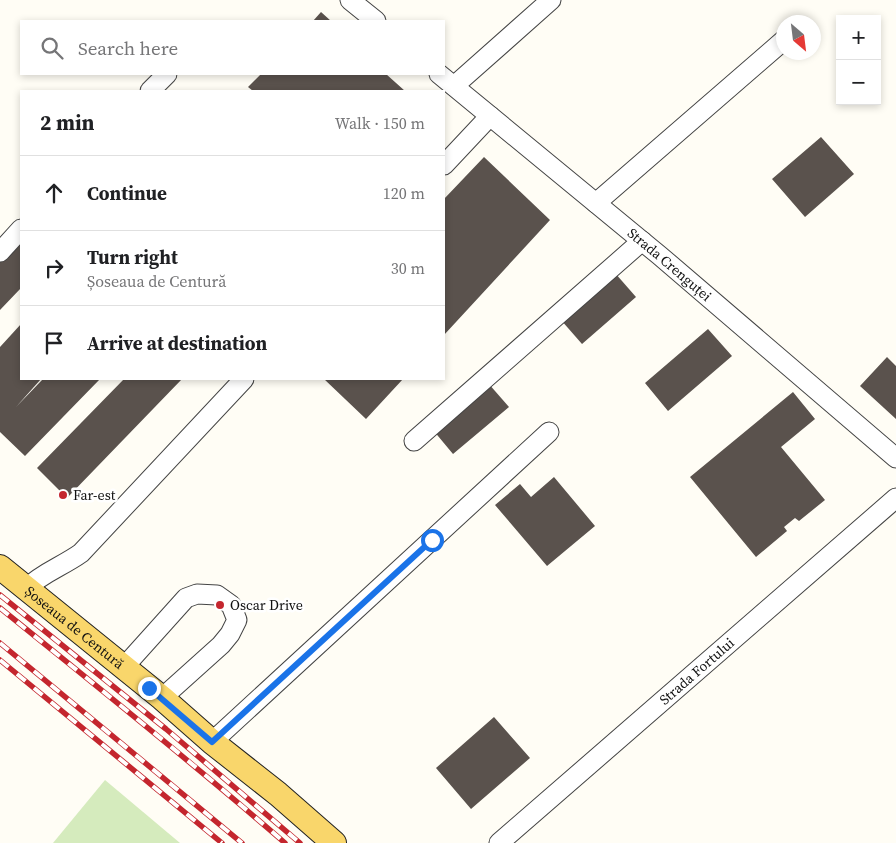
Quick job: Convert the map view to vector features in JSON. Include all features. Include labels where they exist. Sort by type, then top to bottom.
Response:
[{"type":"main road","name":"Șoseaua de Centură","points":[[0,567],[162,698],[334,843]]},
{"type":"street","points":[[350,0],[375,20]]},
{"type":"street","points":[[454,86],[551,0]]},
{"type":"street","points":[[596,203],[776,47]]},
{"type":"street","points":[[151,90],[166,75]]},
{"type":"street","name":"Strada Crenguței","points":[[440,75],[642,241],[896,458]]},
{"type":"street","points":[[445,164],[490,116]]},
{"type":"street","points":[[0,252],[20,230]]},
{"type":"street","points":[[414,441],[642,241]]},
{"type":"street","points":[[27,588],[34,581],[81,553],[243,380]]},
{"type":"street","points":[[212,742],[549,432]]},
{"type":"street","name":"Strada Fortului","points":[[499,843],[896,498]]},
{"type":"street","points":[[124,667],[186,598],[197,594],[218,595],[231,605],[237,620],[230,634],[221,645],[162,698]]},
{"type":"green space","points":[[105,780],[180,843],[53,843]]},
{"type":"building","points":[[321,12],[330,20],[314,20]]},
{"type":"building","points":[[260,75],[387,75],[404,90],[252,90],[248,87]]},
{"type":"building","points":[[821,137],[854,174],[805,217],[772,179]]},
{"type":"building","points":[[484,157],[550,220],[445,334],[445,198]]},
{"type":"building","points":[[20,220],[20,289],[0,310],[0,242]]},
{"type":"building","points":[[615,273],[636,297],[582,344],[561,320]]},
{"type":"building","points":[[20,325],[20,380],[40,380],[16,407],[42,380],[99,380],[25,456],[0,432],[0,347]]},
{"type":"building","points":[[708,329],[732,356],[668,411],[645,383]]},
{"type":"building","points":[[887,357],[896,366],[896,419],[860,386]]},
{"type":"building","points":[[123,380],[181,380],[67,498],[37,468]]},
{"type":"building","points":[[325,380],[402,380],[366,419]]},
{"type":"building","points":[[488,383],[509,407],[453,454],[433,430]]},
{"type":"building","points":[[793,392],[815,419],[781,447],[825,500],[799,521],[795,518],[784,527],[787,531],[756,557],[690,477]]},
{"type":"building","points":[[554,477],[595,526],[547,566],[495,505],[520,484],[531,497]]},
{"type":"building","points":[[494,717],[530,758],[471,809],[436,768]]},
{"type":"railway","points":[[0,595],[166,729],[300,843]]},
{"type":"railway","points":[[0,608],[179,753],[285,843]]},
{"type":"railway","points":[[0,643],[242,843]]},
{"type":"railway","points":[[0,660],[222,843]]},
{"type":"place","name":"Far-est","points":[[63,495]]},
{"type":"place","name":"Oscar Drive","points":[[220,605]]},
{"type":"route","points":[[149,688],[212,742],[432,540]]}]
